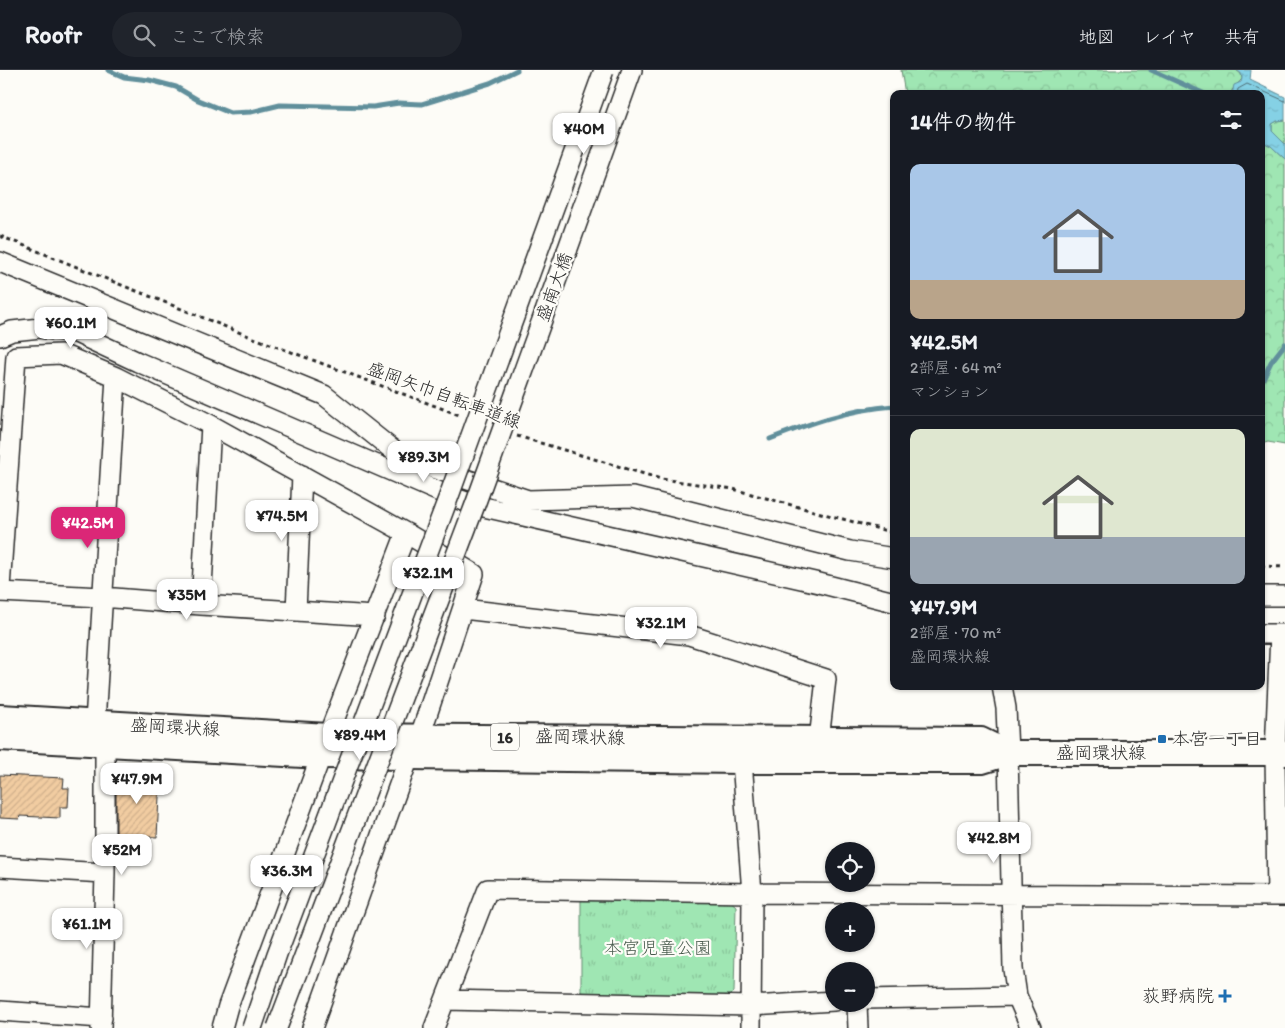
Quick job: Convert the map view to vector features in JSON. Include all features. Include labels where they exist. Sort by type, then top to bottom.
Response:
[{"type":"main road","name":"盛岡環状線","points":[[0,717],[95,723],[325,746],[409,757],[742,761],[982,761],[1008,753],[1280,753]]},
{"type":"main road","name":"盛岡環状線","points":[[0,738],[105,744],[325,746],[420,736],[981,740],[1008,753]]},
{"type":"street","name":"盛南大橋","points":[[252,1028],[284,936],[449,496],[604,70]]},
{"type":"street","name":"盛南大橋","points":[[277,1028],[475,505],[632,70]]},
{"type":"street","points":[[0,262],[324,395],[403,458],[528,500],[633,496],[850,551],[890,557]]},
{"type":"street","points":[[2,329],[12,331],[40,328],[74,332],[138,362],[449,496],[475,505],[819,583],[890,601]]},
{"type":"street","points":[[0,588],[16,356],[61,354],[116,377],[211,425],[406,533],[474,574],[420,736]]},
{"type":"street","points":[[95,723],[116,377]]},
{"type":"street","points":[[201,605],[211,425]]},
{"type":"street","points":[[296,611],[302,475]]},
{"type":"street","points":[[222,1028],[228,1006],[406,533]]},
{"type":"street","points":[[0,592],[102,596],[201,605],[375,616]]},
{"type":"street","points":[[1265,596],[1285,596]]},
{"type":"street","points":[[463,609],[689,635],[826,679],[820,740]]},
{"type":"street","points":[[434,1028],[488,888],[752,894],[1281,896],[1280,753],[1275,634]]},
{"type":"street","points":[[1003,690],[1006,708],[1008,753],[1013,969],[1017,996],[1031,1028]]},
{"type":"street","points":[[0,1011],[101,1023],[106,873],[105,744]]},
{"type":"street","points":[[312,1028],[409,757]]},
{"type":"street","points":[[742,761],[752,894],[751,1028]]},
{"type":"street","points":[[0,867],[106,873]]},
{"type":"street","points":[[875,999],[1017,996]]},
{"type":"street","points":[[445,1000],[751,1006],[825,1001]]},
{"type":"street","points":[[857,1012],[858,1028]]},
{"type":"path","name":"盛岡矢巾自転車道線","points":[[0,236],[246,334],[462,416]]},
{"type":"path","name":"盛岡矢巾自転車道線","points":[[508,433],[526,440],[661,479],[732,489],[890,532]]},
{"type":"path","points":[[1265,566],[1285,567]]},
{"type":"green space","points":[[901,70],[1236,70],[1241,74],[1242,79],[1232,90],[904,90]]},
{"type":"green space","points":[[1285,120],[1285,144],[1272,131],[1272,124]]},
{"type":"green space","points":[[1265,143],[1285,159],[1285,445],[1265,443]]},
{"type":"green space","name":"本宮児童公園","points":[[581,899],[729,900],[736,906],[734,992],[729,997],[581,995]]},
{"type":"water","points":[[1236,70],[1251,70],[1250,80],[1285,97],[1285,120],[1272,124],[1272,131],[1285,144],[1285,159],[1265,143],[1265,90],[1233,90],[1234,85],[1242,80],[1241,73]]},
{"type":"building","points":[[116,774],[160,776],[157,837],[116,835]]},
{"type":"building","points":[[0,775],[64,778],[63,788],[69,788],[68,807],[60,807],[60,818],[20,816],[19,819],[0,818]]},
{"type":"waterway","points":[[108,70],[124,77],[149,80],[176,87],[198,100],[230,113],[251,112],[280,105],[373,107],[399,103],[422,104],[490,83],[517,70]]},
{"type":"waterway","points":[[1151,70],[1196,90]]},
{"type":"waterway","points":[[1265,375],[1271,362],[1285,344]]},
{"type":"waterway","points":[[770,439],[830,418],[861,410],[890,406]]},
{"type":"place","name":"本宮一丁目","points":[[1162,739]]},
{"type":"place","name":"荻野病院","points":[[1225,996]]}]
